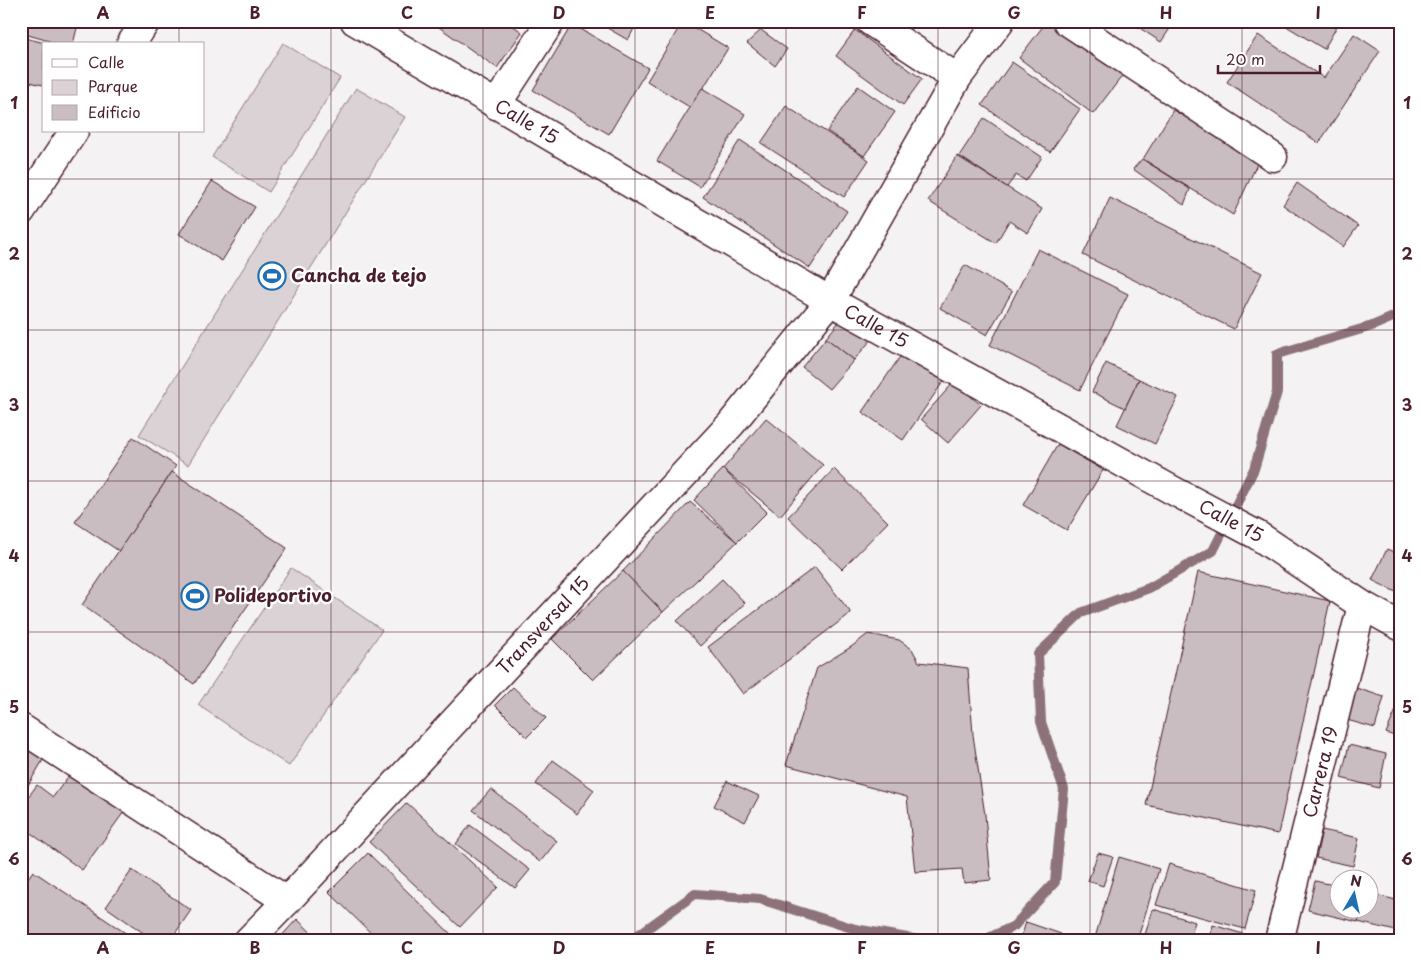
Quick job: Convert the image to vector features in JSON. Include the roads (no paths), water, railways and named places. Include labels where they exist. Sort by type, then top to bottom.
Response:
[{"type":"street","points":[[132,42],[146,21]]},
{"type":"street","name":"Calle 15","points":[[355,21],[830,301],[1257,535],[1362,605],[1400,626]]},
{"type":"street","points":[[496,104],[551,21]]},
{"type":"street","points":[[870,21],[956,78]]},
{"type":"street","name":"Transversal 15","points":[[248,941],[731,424],[830,301],[956,78],[1000,21]]},
{"type":"street","points":[[1067,21],[1273,157]]},
{"type":"street","points":[[21,211],[29,185],[73,132]]},
{"type":"street","name":"Carrera 19","points":[[1279,941],[1362,605]]},
{"type":"street","points":[[21,728],[287,901]]},
{"type":"waterway","points":[[982,941],[1014,926],[1055,882],[1064,789],[1041,722],[1038,654],[1081,613],[1149,588],[1213,551],[1254,469],[1277,392],[1277,354],[1372,326],[1400,314]]},
{"type":"waterway","points":[[632,941],[695,894],[760,899],[855,929],[925,941]]},
{"type":"place","name":"Cancha de tejo","points":[[272,276]]},
{"type":"place","name":"Polideportivo","points":[[195,596]]}]
